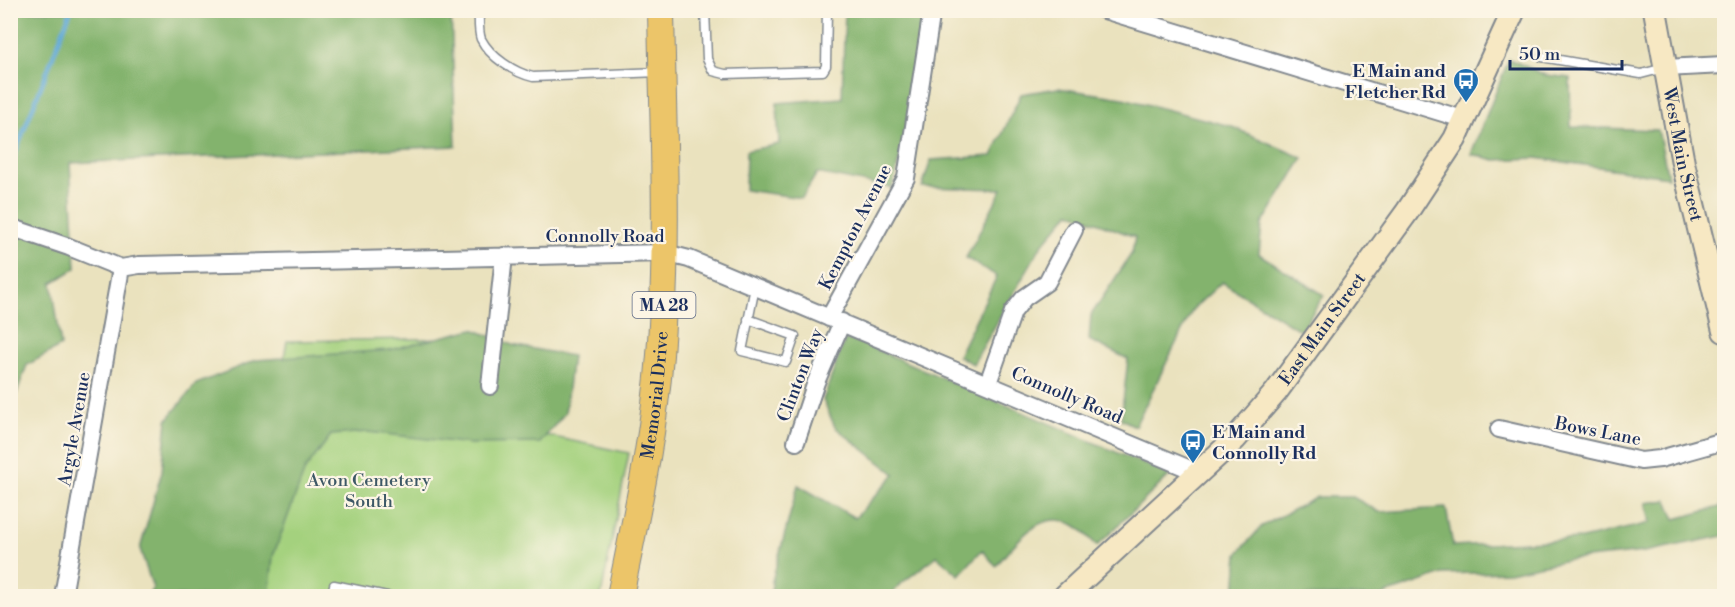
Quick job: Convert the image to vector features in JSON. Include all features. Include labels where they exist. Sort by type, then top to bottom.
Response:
[{"type":"main road","name":"Memorial Drive","points":[[620,597],[654,411],[660,358],[665,254],[661,10]]},
{"type":"main road","name":"East Main Street","points":[[1065,597],[1199,473],[1256,416],[1276,392],[1407,212],[1466,120],[1514,10]]},
{"type":"main road","name":"West Main Street","points":[[1655,10],[1700,238],[1725,331]]},
{"type":"street","name":"Kempton Avenue","points":[[835,320],[906,178],[932,10]]},
{"type":"street","points":[[1109,11],[1466,120]]},
{"type":"street","points":[[1665,68],[1725,65]]},
{"type":"street","name":"Connolly Road","points":[[10,227],[121,268],[139,265],[665,254],[689,260],[755,287],[1199,473]]},
{"type":"street","points":[[988,383],[1013,312],[1024,298],[1047,282],[1074,230]]},
{"type":"street","points":[[490,386],[504,256]]},
{"type":"street","name":"Argyle Avenue","points":[[63,597],[121,268]]},
{"type":"street","name":"Clinton Way","points":[[796,442],[835,320]]},
{"type":"street","name":"Bows Lane","points":[[1499,429],[1641,461],[1660,459],[1725,441]]},
{"type":"lane","points":[[479,10],[481,38],[505,64],[520,74],[533,77],[662,72]]},
{"type":"lane","points":[[705,10],[707,59],[713,71],[725,74],[823,71],[826,66],[827,10]]},
{"type":"lane","points":[[1542,57],[1641,74],[1665,68]]},
{"type":"lane","points":[[748,319],[795,336],[786,362],[742,351],[748,319],[755,287]]},
{"type":"lane","points":[[332,597],[334,585],[387,597]]},
{"type":"green space","points":[[11,11],[451,11],[456,146],[70,163],[76,268],[52,283],[61,346],[27,365],[11,409]]},
{"type":"green space","points":[[845,11],[926,11],[903,145],[892,188],[817,173],[802,198],[745,190],[746,151],[779,144],[777,103],[842,98]]},
{"type":"green space","points":[[1509,59],[1545,75],[1570,78],[1571,127],[1658,130],[1668,177],[1536,158],[1495,160],[1471,154]]},
{"type":"green space","points":[[1058,88],[1123,98],[1230,126],[1303,158],[1262,224],[1259,254],[1324,295],[1301,331],[1222,282],[1193,309],[1135,426],[1121,419],[1128,359],[1089,340],[1091,315],[1132,253],[1135,237],[1070,212],[1041,246],[973,364],[958,356],[997,276],[966,258],[1002,189],[922,187],[931,160],[992,156],[1021,94]]},
{"type":"green space","points":[[473,329],[512,345],[572,356],[565,413],[540,443],[471,444],[368,432],[331,435],[305,470],[273,556],[269,596],[148,596],[153,588],[140,549],[162,471],[167,420],[196,384],[256,360],[389,350]]},
{"type":"green space","name":"Avon Cemetery South","points":[[479,338],[489,423],[629,453],[601,596],[240,596],[287,341]]},
{"type":"green space","points":[[845,339],[861,343],[1170,475],[1097,546],[1076,526],[1064,521],[1052,520],[1041,523],[1030,530],[996,566],[982,550],[959,575],[937,556],[902,583],[890,596],[771,596],[772,581],[798,485],[855,518],[895,474],[835,427],[823,400]]},
{"type":"green space","points":[[1724,496],[1724,536],[1644,552],[1568,560],[1509,572],[1443,574],[1380,596],[1235,596],[1238,553],[1262,526],[1317,497],[1353,497],[1379,512],[1446,508],[1453,546],[1582,539],[1650,523],[1646,503],[1667,500],[1675,519],[1720,507]]},
{"type":"waterway","points":[[10,166],[71,10]]},
{"type":"place","name":"E Main and Fletcher Rd","points":[[1466,104]]},
{"type":"place","name":"E Main and Connolly Rd","points":[[1193,465]]}]
